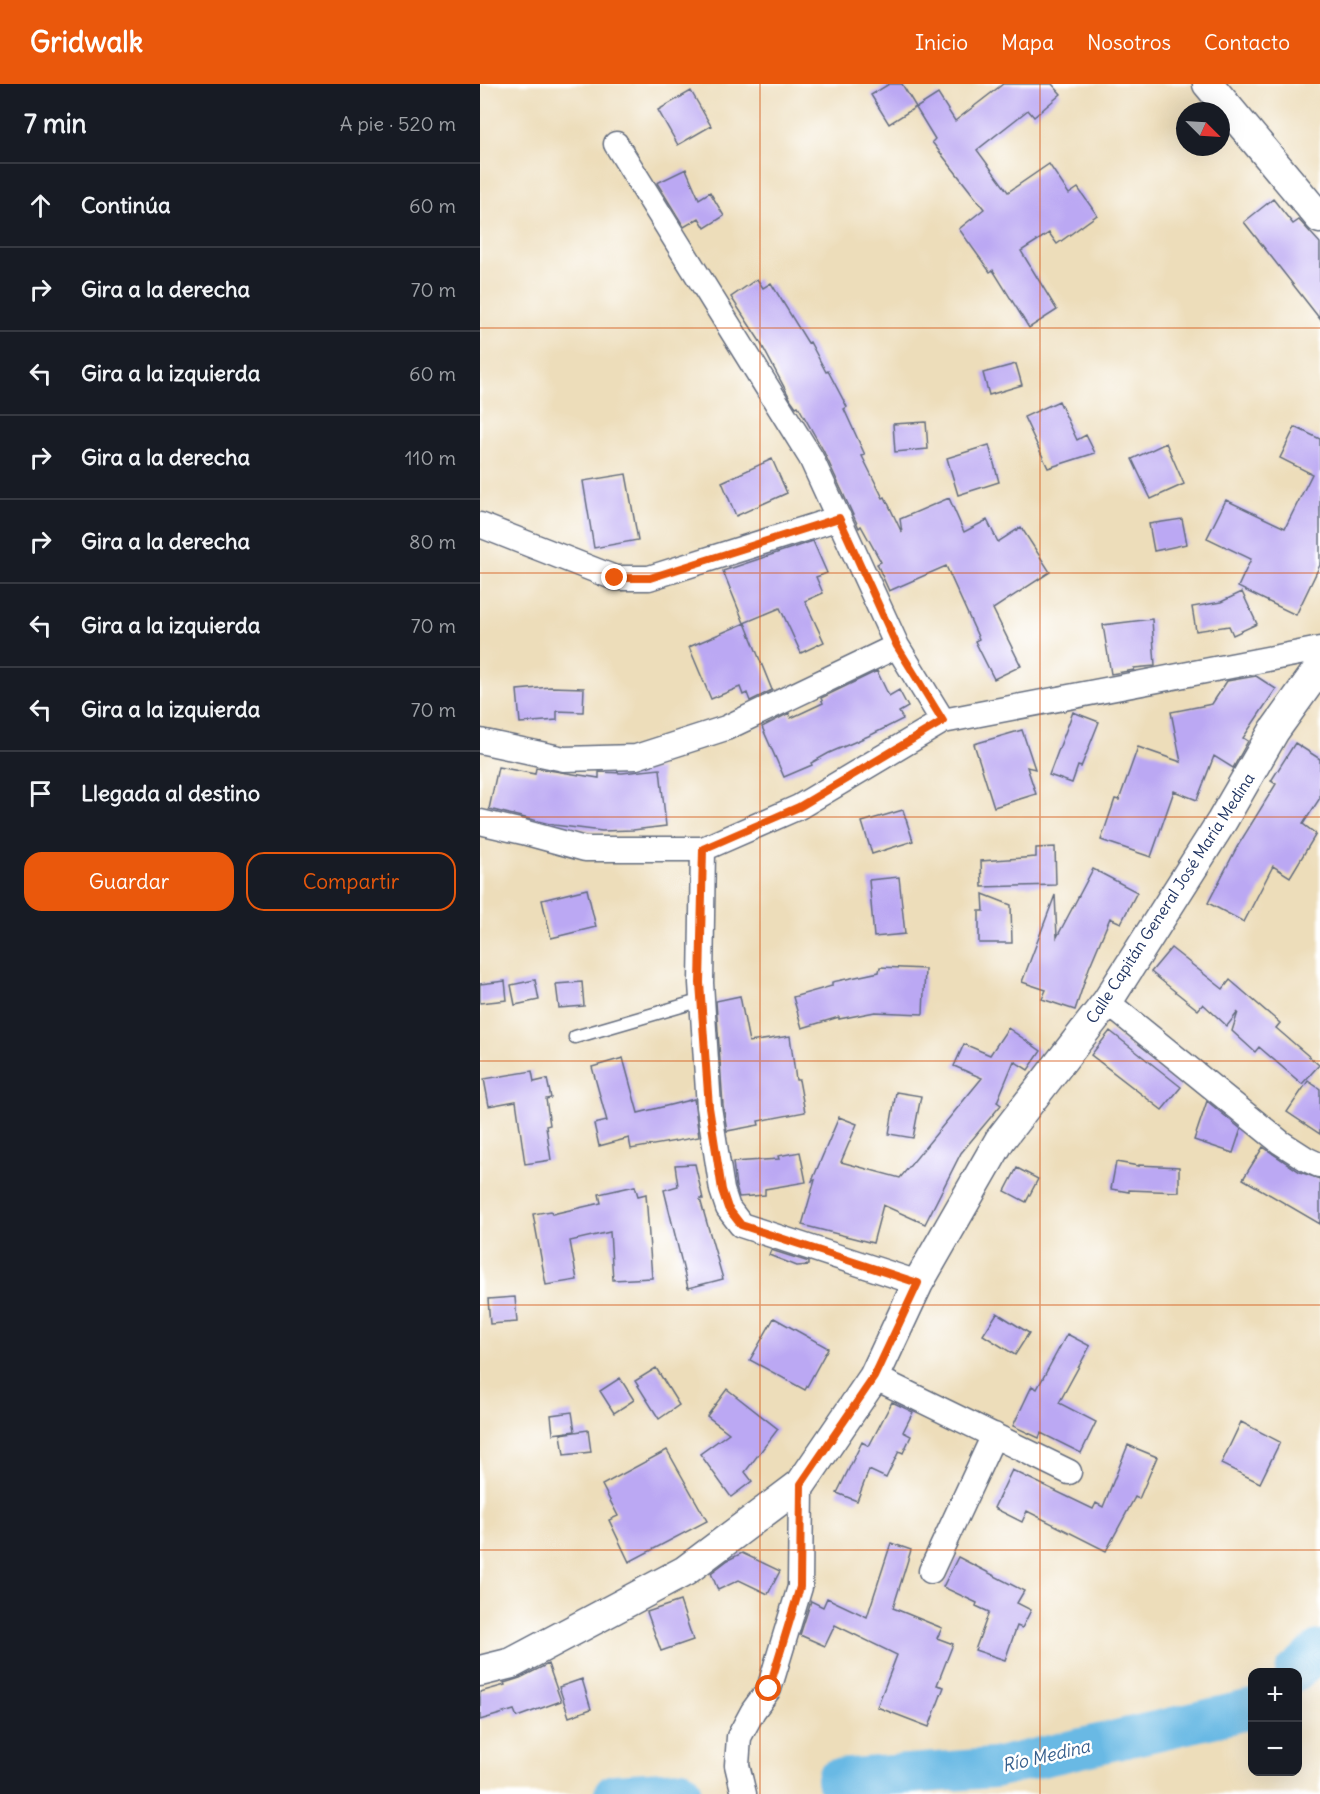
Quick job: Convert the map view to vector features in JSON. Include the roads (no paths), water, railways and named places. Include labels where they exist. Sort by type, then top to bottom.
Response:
[{"type":"street","points":[[1208,84],[1320,218]]},
{"type":"street","points":[[616,144],[811,458],[897,646],[943,721]]},
{"type":"street","points":[[480,525],[615,578],[650,578],[839,518]]},
{"type":"street","points":[[480,741],[564,759],[636,757],[726,728],[897,646]]},
{"type":"street","points":[[480,822],[523,831],[585,849],[703,849],[799,807],[943,721],[1320,650]]},
{"type":"street","name":"Calle Capitán General José María Medina","points":[[480,1671],[512,1663],[685,1571],[801,1484],[874,1377],[918,1283],[1000,1140],[1107,1002],[1222,821],[1274,731],[1320,667]]},
{"type":"street","points":[[703,849],[702,1000],[709,1107],[722,1190],[728,1208],[741,1225],[918,1283]]},
{"type":"street","points":[[1107,1002],[1280,1142],[1319,1165]]},
{"type":"street","points":[[874,1377],[1069,1472]]},
{"type":"street","points":[[931,1571],[994,1435]]},
{"type":"street","points":[[744,1794],[737,1765],[739,1737],[753,1711],[769,1689],[800,1587],[801,1484]]},
{"type":"lane","points":[[575,1037],[702,1000]]},
{"type":"waterway","name":"Río Medina","points":[[1300,1668],[1320,1650]]},
{"type":"waterway","name":"Río Medina","points":[[836,1779],[994,1768],[1248,1710]]},
{"type":"waterway","name":"Río Medina","points":[[614,1794],[681,1790]]}]
